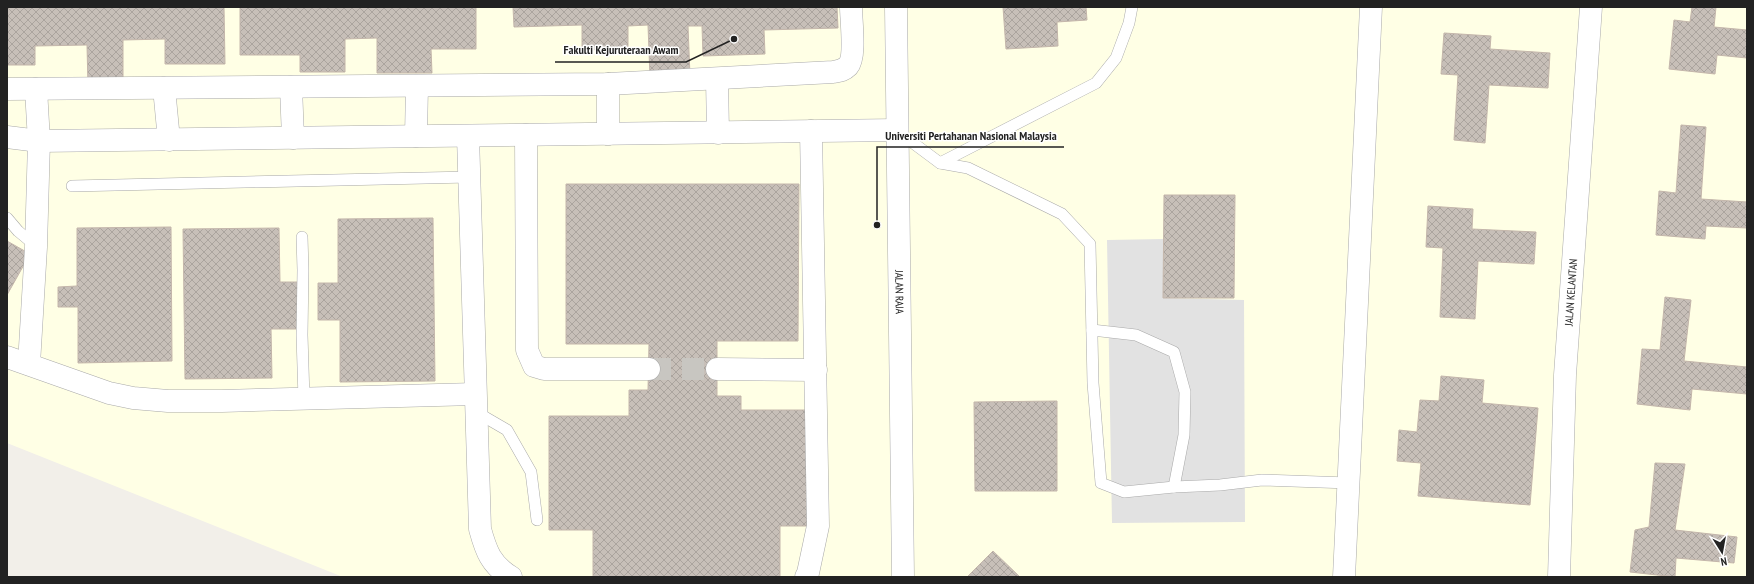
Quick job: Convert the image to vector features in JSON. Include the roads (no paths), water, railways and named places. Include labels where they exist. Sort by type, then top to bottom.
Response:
[{"type":"street","points":[[7,89],[608,84],[842,71],[849,65],[852,56],[851,7]]},
{"type":"street","name":"JALAN RAJA","points":[[896,7],[903,577]]},
{"type":"street","points":[[1344,577],[1371,7]]},
{"type":"street","name":"JALAN KELANTAN","points":[[1559,577],[1565,375],[1591,7]]},
{"type":"street","points":[[717,79],[718,133]]},
{"type":"street","points":[[608,84],[608,134]]},
{"type":"street","points":[[291,86],[293,138]]},
{"type":"street","points":[[416,136],[417,86]]},
{"type":"street","points":[[164,88],[169,140]]},
{"type":"street","points":[[30,364],[36,247],[39,141],[36,89]]},
{"type":"street","points":[[7,138],[39,141],[169,140],[897,130]]},
{"type":"street","points":[[806,577],[818,526],[811,131]]},
{"type":"street","points":[[526,135],[527,350],[530,360],[534,366],[544,368],[649,369]]},
{"type":"street","points":[[468,136],[480,529],[485,550],[499,570],[511,577]]},
{"type":"street","points":[[7,357],[109,393],[134,398],[214,401],[304,399],[475,403]]},
{"type":"street","points":[[717,369],[816,370]]},
{"type":"lane","points":[[940,163],[1096,83],[1116,58],[1129,23],[1132,7]]},
{"type":"lane","points":[[897,130],[940,163],[968,168],[1062,214],[1090,244],[1093,383],[1101,483],[1124,492],[1174,487],[1220,485],[1262,480],[1349,483]]},
{"type":"lane","points":[[72,186],[469,177]]},
{"type":"lane","points":[[7,218],[18,231],[36,247]]},
{"type":"lane","points":[[302,237],[302,335],[304,399]]},
{"type":"lane","points":[[1092,330],[1136,335],[1174,352],[1185,392],[1184,435],[1174,487]]},
{"type":"lane","points":[[475,403],[507,430],[531,472],[536,520]]},
{"type":"tunnel","points":[[649,369],[717,369]]},
{"type":"place","name":"Fakulti Kejuruteraan Awam","points":[[734,39]]},
{"type":"place","name":"Universiti Pertahanan Nasional Malaysia","points":[[877,225]]}]
